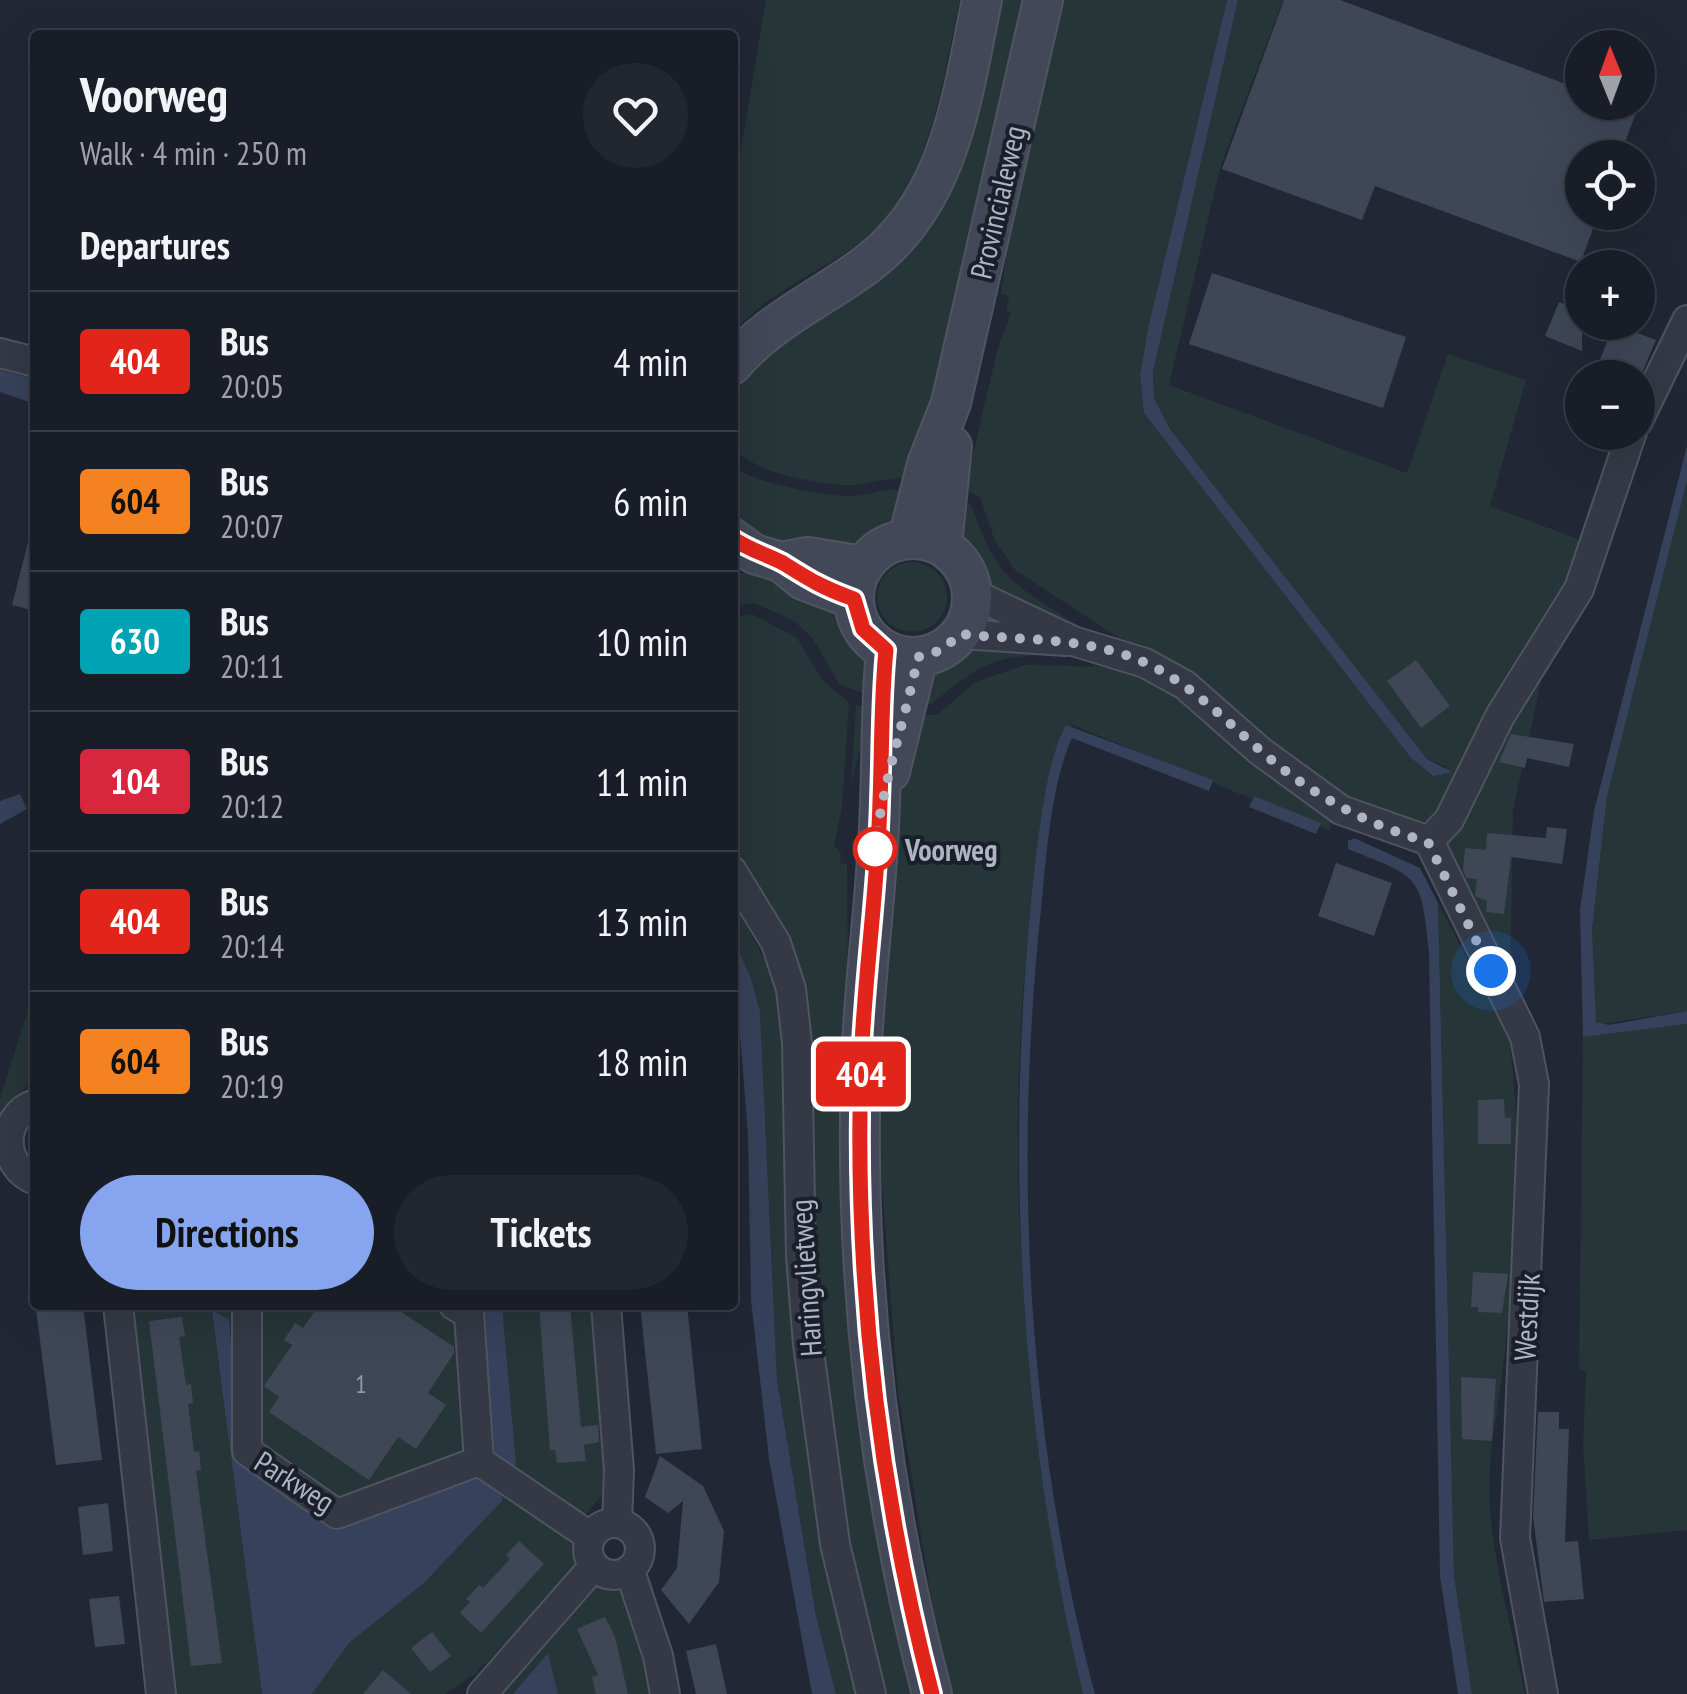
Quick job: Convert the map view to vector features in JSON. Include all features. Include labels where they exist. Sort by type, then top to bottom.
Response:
[{"type":"main road","points":[[738,359],[783,318],[867,264],[914,216],[952,139],[982,0]]},
{"type":"main road","name":"Provincialeweg","points":[[925,543],[928,464],[952,403],[1043,0]]},
{"type":"main road","points":[[925,543],[966,571],[972,594],[971,610],[960,634],[942,650],[902,654],[863,629],[859,583],[883,548],[925,543]]},
{"type":"main road","points":[[750,552],[808,557],[859,583]]},
{"type":"main road","points":[[902,654],[904,729],[880,803],[861,1067],[864,1260],[888,1486],[932,1694]]},
{"type":"street","points":[[1655,386],[1687,320]]},
{"type":"street","points":[[0,353],[30,361]]},
{"type":"street","points":[[972,594],[1072,640],[1145,663],[1185,685],[1318,795],[1395,832],[1428,842],[1449,820],[1500,716],[1579,589],[1626,450]]},
{"type":"street","points":[[960,634],[1072,640]]},
{"type":"street","name":"Westdijk","points":[[1428,842],[1525,1038],[1534,1084],[1515,1538],[1522,1598]]},
{"type":"street","name":"Haringvlietweg","points":[[738,881],[776,943],[790,988],[797,1044],[801,1257],[808,1344],[834,1544],[871,1694]]},
{"type":"street","points":[[30,1107],[14,1115],[4,1135],[7,1158],[14,1168],[30,1177]]},
{"type":"street","points":[[119,1310],[161,1694]]},
{"type":"street","name":"Parkweg","points":[[247,1310],[247,1451],[338,1514],[480,1461]]},
{"type":"street","points":[[462,1310],[469,1314],[480,1461],[590,1537]]},
{"type":"street","points":[[606,1310],[620,1470],[617,1523]]},
{"type":"street","points":[[617,1523],[631,1529],[640,1542],[640,1558],[630,1571],[607,1575],[594,1566],[588,1552],[590,1537],[602,1526],[617,1523]]},
{"type":"street","points":[[482,1694],[594,1566]]},
{"type":"street","points":[[630,1571],[658,1656],[665,1694]]},
{"type":"street","points":[[1522,1598],[1543,1694]]},
{"type":"street","points":[[1522,1598],[1558,1694]]},
{"type":"street","points":[[458,1694],[500,1671]]},
{"type":"shaded area","points":[[766,0],[960,0],[930,133],[902,195],[883,221],[858,244],[776,295],[738,328],[738,165]]},
{"type":"shaded area","points":[[992,0],[1028,0],[914,480],[843,485],[767,469],[742,455],[738,451],[741,372],[891,258]]},
{"type":"shaded area","points":[[1056,0],[1227,0],[1148,328],[1140,375],[1144,413],[1411,758],[1432,776],[1447,767],[1427,759],[1170,429],[1154,398],[1153,372],[1238,0],[1283,0],[1220,168],[1169,385],[1407,473],[1448,354],[1526,380],[1490,506],[1588,543],[1458,794],[1431,819],[1411,825],[1349,799],[1281,753],[1189,672],[1125,642],[1015,570],[995,541],[980,497],[965,489],[997,351],[1011,313],[1006,311],[1009,297],[1001,294],[1018,167]]},
{"type":"shaded area","points":[[738,469],[768,482],[822,494],[911,491],[898,517],[880,534],[858,544],[808,547],[738,526]]},
{"type":"shaded area","points":[[1687,481],[1687,1011],[1601,1024],[1593,1016],[1592,930],[1607,796]]},
{"type":"shaded area","points":[[956,499],[971,504],[990,551],[1012,580],[1083,629],[1012,599],[978,572],[966,552]]},
{"type":"shaded area","points":[[912,562],[937,572],[947,597],[937,622],[912,632],[887,622],[877,597],[887,572]]},
{"type":"shaded area","points":[[738,573],[777,580],[833,609],[855,636],[873,697],[839,684],[813,639],[794,621],[755,603],[738,605]]},
{"type":"shaded area","points":[[752,614],[797,638],[822,680],[849,702],[842,807],[834,845],[841,853],[840,863],[847,864],[848,992],[916,1694],[881,1694],[853,1575],[819,1352],[807,1172],[762,895],[738,856],[738,616]]},
{"type":"shaded area","points":[[1000,646],[1075,655],[1028,656],[995,662],[966,677],[930,705],[916,704],[931,676],[947,659],[969,650]]},
{"type":"shaded area","points":[[1548,650],[1513,810],[1510,983],[1442,851],[1467,814]]},
{"type":"shaded area","points":[[1025,665],[1125,667],[1183,696],[1332,819],[1330,831],[1073,725],[1062,733],[1039,852],[1025,972],[1018,1093],[1019,1214],[1040,1456],[1083,1694],[953,1694],[932,1603],[898,1393],[880,1159],[878,1067],[885,944],[899,832],[896,803],[914,715],[937,715],[975,682]]},
{"type":"shaded area","points":[[856,705],[871,707],[851,784]]},
{"type":"shaded area","points":[[1438,903],[1509,1039],[1514,1080],[1514,1245],[1489,1495],[1500,1581],[1525,1694],[1472,1694],[1454,1575]]},
{"type":"shaded area","points":[[738,909],[774,978],[786,1044],[857,1694],[836,1694],[816,1616],[777,1380],[760,1011],[738,950]]},
{"type":"shaded area","points":[[30,1004],[30,1083],[0,1114],[0,1098]]},
{"type":"shaded area","points":[[1687,1024],[1687,1530],[1589,1540],[1583,1443],[1586,1371],[1579,1370],[1583,1037]]},
{"type":"shaded area","points":[[124,1310],[481,1310],[516,1463],[502,1310],[593,1310],[608,1487],[580,1522],[573,1575],[475,1674],[445,1694],[312,1694],[349,1643],[424,1583],[502,1501],[339,1519],[231,1454],[262,1694],[174,1694]]},
{"type":"shaded area","points":[[598,1584],[622,1591],[632,1606],[650,1694],[558,1694],[548,1654],[513,1694],[499,1694],[579,1595]]},
{"type":"water","points":[[1227,0],[1238,0],[1153,372],[1154,398],[1170,429],[1427,759],[1452,772],[1433,776],[1411,758],[1144,413],[1140,375],[1148,328]]},
{"type":"water","points":[[0,370],[30,378],[30,402],[0,392]]},
{"type":"water","points":[[1687,446],[1687,481],[1607,796],[1592,930],[1596,1022],[1609,1025],[1687,1011],[1687,1024],[1583,1037],[1580,910],[1594,811]]},
{"type":"water","points":[[1066,725],[1213,780],[1209,791],[1072,738],[1059,777],[1047,845],[1028,1107],[1032,1305],[1054,1501],[1095,1694],[1083,1694],[1045,1498],[1032,1400],[1020,1201],[1019,1102],[1031,903],[1047,786]]},
{"type":"water","points":[[20,794],[27,809],[0,824],[0,801]]},
{"type":"water","points":[[1254,796],[1321,823],[1316,834],[1249,807]]},
{"type":"water","points":[[1354,838],[1420,868],[1438,903],[1454,1575],[1472,1694],[1458,1694],[1440,1576],[1426,926],[1419,893],[1412,882],[1390,866],[1348,849],[1348,841]]},
{"type":"water","points":[[738,950],[760,1011],[777,1380],[816,1616],[836,1694],[812,1694],[769,1459],[751,1300],[748,1135],[738,1009]]},
{"type":"water","points":[[212,1310],[229,1320],[242,1454],[338,1519],[488,1473],[502,1484],[502,1501],[424,1583],[349,1643],[312,1694],[262,1694]]},
{"type":"water","points":[[481,1310],[502,1310],[516,1463],[511,1474],[496,1463]]},
{"type":"water","points":[[548,1653],[558,1694],[513,1694]]},
{"type":"building","points":[[1284,0],[1340,0],[1565,84],[1565,120],[1633,120],[1626,140],[1565,140],[1565,230],[1593,230],[1585,250],[1565,250],[1565,256],[1375,186],[1362,220],[1222,169]]},
{"type":"building","points":[[1212,273],[1406,337],[1383,408],[1189,344]]},
{"type":"building","points":[[1559,302],[1565,304],[1565,340],[1582,340],[1582,351],[1545,336]]},
{"type":"building","points":[[1608,340],[1656,340],[1648,360],[1600,360]]},
{"type":"building","points":[[28,542],[30,542],[30,610],[12,605]]},
{"type":"building","points":[[1416,660],[1450,706],[1421,728],[1387,681]]},
{"type":"building","points":[[1511,734],[1574,744],[1569,767],[1527,758],[1525,768],[1499,762]]},
{"type":"building","points":[[1547,827],[1567,829],[1562,864],[1511,857],[1504,914],[1486,912],[1487,901],[1475,896],[1477,879],[1466,878],[1463,870],[1465,848],[1486,850],[1487,833],[1546,838]]},
{"type":"building","points":[[1336,863],[1392,883],[1374,936],[1318,916]]},
{"type":"building","points":[[1504,1099],[1505,1118],[1511,1118],[1511,1144],[1478,1144],[1478,1100]]},
{"type":"building","points":[[1473,1272],[1508,1274],[1502,1313],[1478,1312],[1478,1307],[1471,1307]]},
{"type":"building","points":[[36,1310],[84,1310],[102,1460],[56,1465]]},
{"type":"building","points":[[316,1310],[398,1310],[454,1347],[428,1393],[446,1405],[416,1449],[398,1437],[369,1480],[269,1412],[279,1397],[264,1386],[292,1345],[284,1340],[295,1323],[303,1328]]},
{"type":"building","points":[[539,1310],[570,1310],[581,1427],[598,1425],[599,1442],[584,1445],[586,1461],[557,1463],[555,1450],[550,1450]]},
{"type":"building","points":[[641,1310],[688,1310],[702,1449],[656,1454]]},
{"type":"building","points":[[182,1317],[185,1336],[179,1337],[186,1385],[191,1384],[193,1403],[188,1404],[194,1452],[199,1451],[201,1470],[196,1471],[222,1663],[191,1666],[149,1321]]},
{"type":"building","points":[[1461,1377],[1496,1379],[1492,1441],[1462,1439]]},
{"type":"building","points":[[1538,1412],[1559,1412],[1559,1429],[1569,1429],[1565,1542],[1578,1541],[1584,1599],[1544,1602],[1533,1516]]},
{"type":"building","points":[[660,1456],[703,1486],[724,1531],[719,1582],[689,1624],[661,1590],[677,1568],[683,1501],[668,1513],[645,1497]]},
{"type":"building","points":[[108,1503],[113,1551],[83,1555],[78,1507]]},
{"type":"building","points":[[519,1541],[544,1564],[481,1633],[460,1613],[470,1602],[466,1599],[479,1585],[483,1588],[510,1559],[506,1555]]},
{"type":"building","points":[[119,1596],[125,1644],[95,1647],[89,1599]]},
{"type":"building","points":[[605,1617],[615,1637],[628,1694],[596,1694],[592,1677],[598,1675],[577,1629]]},
{"type":"building","points":[[432,1632],[451,1656],[430,1672],[411,1648]]},
{"type":"building","points":[[716,1644],[727,1694],[696,1694],[686,1651]]},
{"type":"building","points":[[383,1670],[411,1694],[363,1694]]},
{"type":"bus line","name":"404","points":[[738,542],[754,554],[781,562],[803,580],[854,599],[863,629],[886,650],[878,727],[880,803],[865,967],[862,1228],[888,1486],[932,1694]]},
{"type":"place","name":"Voorweg","points":[[875,849]]},
{"type":"route","points":[[875,849],[880,803],[904,729],[918,657],[942,650],[960,634],[1072,640],[1145,663],[1185,685],[1307,788],[1342,810],[1428,842],[1491,971]]}]
